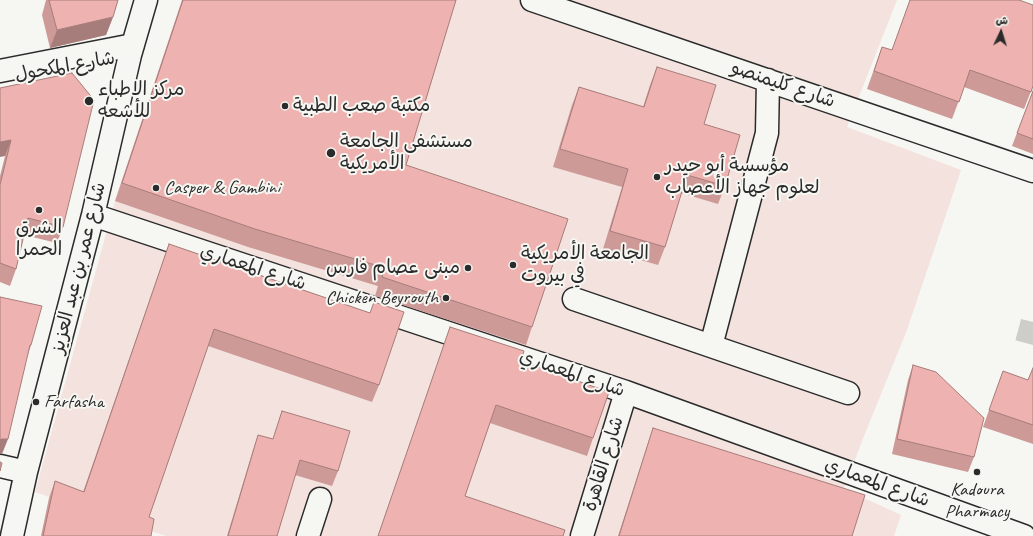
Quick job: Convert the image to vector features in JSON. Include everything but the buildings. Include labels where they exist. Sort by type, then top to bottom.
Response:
[{"type":"street","name":"شارع عمر بن عبد العزيز","points":[[12,536],[26,472],[93,215],[132,50],[146,0]]},
{"type":"street","name":"شارع كليمنصو","points":[[532,0],[1033,171]]},
{"type":"street","points":[[0,71],[132,50]]},
{"type":"street","name":"شارع المكحول","points":[[0,79],[132,50]]},
{"type":"street","points":[[711,346],[767,133],[768,80]]},
{"type":"street","name":"شارع المعماري","points":[[93,215],[626,392],[1024,536]]},
{"type":"street","points":[[574,299],[848,393]]},
{"type":"street","name":"شارع القاهرة","points":[[582,536],[626,392]]},
{"type":"street","points":[[0,466],[26,472]]},
{"type":"street","points":[[308,536],[320,499]]},
{"type":"shaded area","name":"الجامعة الأمريكية في بيروت","points":[[182,0],[897,0],[847,127],[961,170],[907,330],[844,489],[901,515],[894,536],[166,536],[35,492],[115,201]]},
{"type":"tunnel","points":[[1026,343],[1033,317]]},
{"type":"place","name":"مركز الاطباء للأشعه","points":[[89,101]]},
{"type":"place","name":"مكتبة صعب الطبية","points":[[285,106]]},
{"type":"place","name":"مستشفى الجامعة الأمريكية","points":[[331,153]]},
{"type":"place","name":"مؤسسة أبو حيدر لعلوم جهاز الأعصاب","points":[[657,177]]},
{"type":"place","name":"Casper & Gambini","points":[[156,188]]},
{"type":"place","name":"الشرق الحمرا","points":[[39,210]]},
{"type":"place","name":"الجامعة الأمريكية في بيروت","points":[[513,265]]},
{"type":"place","name":"مبنى عصام فارس","points":[[468,268]]},
{"type":"place","name":"Chicken Beyrouth","points":[[446,298]]},
{"type":"place","name":"Farfasha","points":[[36,402]]},
{"type":"place","name":"Kadoura Pharmacy","points":[[977,472]]}]
